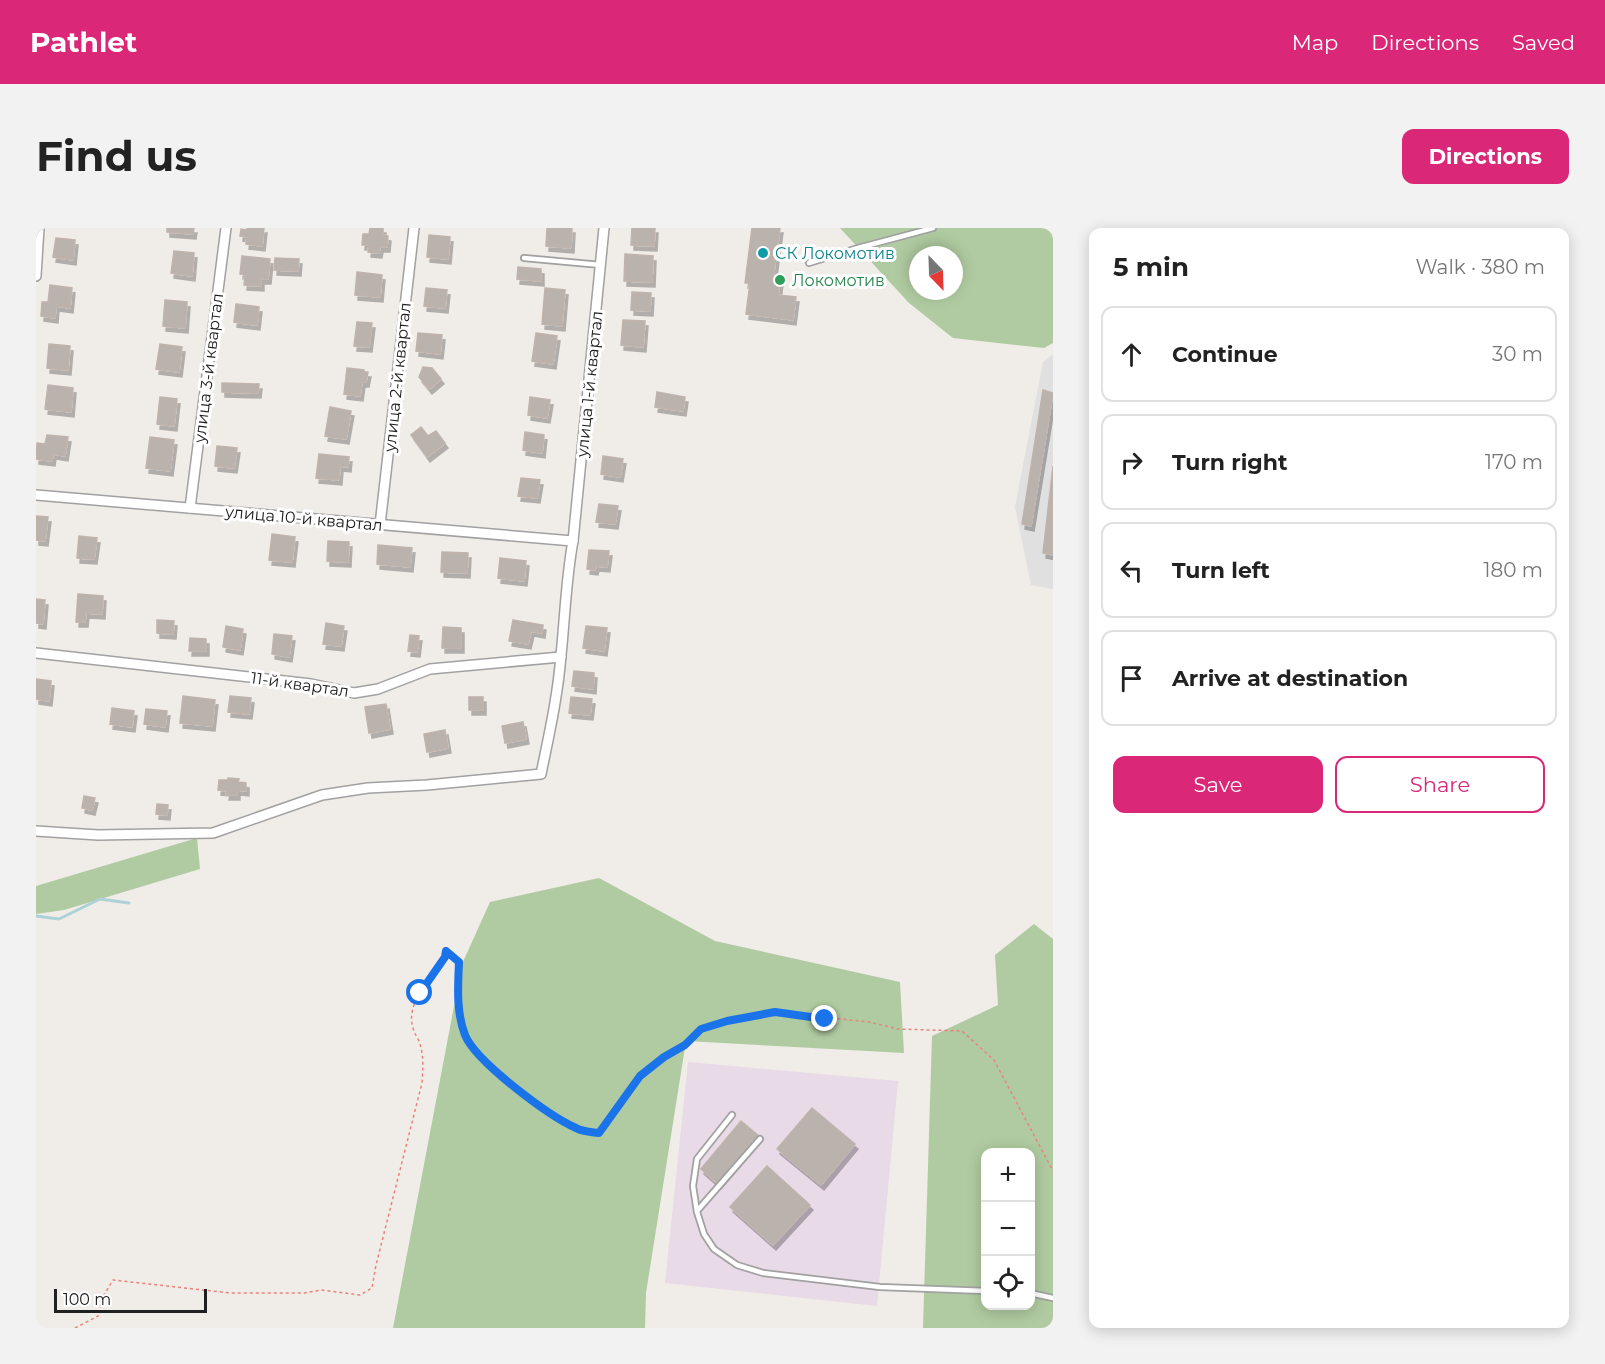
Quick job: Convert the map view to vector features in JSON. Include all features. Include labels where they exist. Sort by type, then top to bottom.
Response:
[{"type":"street","points":[[36,276],[39,228]]},
{"type":"street","name":"улица 3-й квартал","points":[[190,508],[226,228]]},
{"type":"street","name":"улица 2-й квартал","points":[[380,525],[414,228]]},
{"type":"street","name":"улица 1-й квартал","points":[[36,831],[98,835],[213,833],[322,795],[368,788],[541,774],[555,706],[561,657],[566,578],[573,541],[604,228]]},
{"type":"street","name":"улица 10-й квартал","points":[[36,495],[573,541]]},
{"type":"street","name":"11-й квартал","points":[[36,653],[311,684],[354,693],[378,689],[429,669],[561,657]]},
{"type":"lane","points":[[809,263],[933,228]]},
{"type":"lane","points":[[524,258],[601,265]]},
{"type":"lane","points":[[732,1115],[697,1159],[693,1186],[697,1212],[704,1234],[714,1249],[737,1265],[763,1273],[880,1287],[981,1291]]},
{"type":"lane","points":[[697,1212],[760,1139]]},
{"type":"lane","points":[[1035,1294],[1053,1298]]},
{"type":"path","points":[[75,1328],[100,1315],[101,1300],[113,1280],[230,1293],[304,1293],[321,1290],[360,1295],[372,1288],[422,1083],[424,1062],[412,1026],[413,1007],[445,957],[446,951],[459,962],[459,1010],[465,1036],[481,1060],[554,1115],[578,1130],[599,1133],[640,1076],[664,1057],[685,1045],[701,1029],[727,1021],[775,1012],[869,1022],[898,1029],[962,1031],[994,1060],[1053,1171]]},
{"type":"shaded area","points":[[1053,354],[1053,589],[1031,585],[1015,507],[1043,362]]},
{"type":"shaded area","points":[[688,1062],[898,1081],[877,1306],[665,1283]]},
{"type":"green space","points":[[840,228],[1053,228],[1053,343],[1044,348],[953,338],[909,303]]},
{"type":"green space","points":[[197,838],[200,869],[64,910],[36,914],[36,886]]},
{"type":"green space","points":[[599,878],[715,941],[900,982],[904,1053],[686,1041],[646,1293],[645,1328],[393,1328],[462,964],[490,902]]},
{"type":"green space","points":[[1034,924],[1053,939],[1053,1328],[923,1328],[932,1036],[998,1005],[995,955]]},
{"type":"building","points":[[167,228],[194,228],[193,234],[167,232]]},
{"type":"building","points":[[247,228],[264,228],[262,246],[246,244],[247,237],[240,236],[241,229],[247,230]]},
{"type":"building","points":[[370,228],[383,228],[383,235],[388,236],[387,247],[380,247],[379,253],[368,252],[369,245],[362,245],[363,234],[369,234]]},
{"type":"building","points":[[547,228],[572,228],[571,248],[546,246]]},
{"type":"building","points":[[632,228],[655,228],[654,246],[631,245]]},
{"type":"building","name":"СК Локомотив","points":[[752,228],[780,228],[773,279],[780,280],[778,295],[796,297],[793,320],[746,314],[750,283],[745,283]]},
{"type":"building","points":[[429,235],[450,237],[448,259],[427,257]]},
{"type":"building","points":[[56,238],[75,240],[73,260],[53,257]]},
{"type":"building","points":[[174,251],[194,253],[192,276],[171,273]]},
{"type":"building","points":[[625,254],[653,256],[652,282],[624,281]]},
{"type":"building","points":[[242,256],[270,259],[268,279],[261,279],[261,286],[244,285],[245,275],[240,274]]},
{"type":"building","points":[[275,258],[299,259],[298,271],[274,270]]},
{"type":"building","points":[[518,267],[541,269],[541,281],[517,279]]},
{"type":"building","points":[[357,272],[382,275],[380,297],[355,295]]},
{"type":"building","points":[[50,285],[72,288],[70,308],[56,306],[55,318],[41,316],[42,302],[48,302]]},
{"type":"building","points":[[426,288],[447,290],[445,308],[424,306]]},
{"type":"building","points":[[545,288],[565,290],[562,326],[542,324]]},
{"type":"building","points":[[632,292],[651,293],[650,311],[631,310]]},
{"type":"building","points":[[165,300],[187,302],[185,328],[163,326]]},
{"type":"building","points":[[236,304],[259,307],[257,325],[234,322]]},
{"type":"building","points":[[623,320],[645,321],[643,347],[621,345]]},
{"type":"building","points":[[357,322],[372,323],[369,347],[354,346]]},
{"type":"building","points":[[418,333],[442,335],[440,354],[416,351]]},
{"type":"building","points":[[536,333],[557,336],[553,364],[532,361]]},
{"type":"building","points":[[49,344],[70,346],[68,370],[47,368]]},
{"type":"building","points":[[160,344],[182,347],[179,372],[156,369]]},
{"type":"building","points":[[423,367],[432,368],[441,379],[429,389],[419,377]]},
{"type":"building","points":[[347,368],[368,372],[366,382],[362,382],[360,396],[344,394]]},
{"type":"building","points":[[222,383],[259,384],[258,393],[222,392]]},
{"type":"building","points":[[48,385],[73,388],[71,412],[45,409]]},
{"type":"building","points":[[1043,390],[1053,393],[1031,526],[1022,524]]},
{"type":"building","points":[[657,392],[685,397],[683,411],[655,407]]},
{"type":"building","points":[[160,397],[177,399],[174,426],[157,424]]},
{"type":"building","points":[[530,397],[550,400],[547,418],[528,415]]},
{"type":"building","points":[[330,407],[351,411],[346,439],[325,436]]},
{"type":"building","points":[[421,427],[428,436],[436,431],[445,443],[427,457],[411,435]]},
{"type":"building","points":[[525,432],[544,435],[542,453],[523,450]]},
{"type":"building","points":[[47,435],[68,437],[65,456],[53,454],[52,461],[36,459],[37,443],[45,444]]},
{"type":"building","points":[[150,437],[174,440],[170,471],[146,468]]},
{"type":"building","points":[[217,446],[237,448],[234,468],[215,466]]},
{"type":"building","points":[[319,454],[349,457],[348,467],[340,466],[339,480],[316,478]]},
{"type":"building","points":[[603,456],[623,459],[620,477],[601,474]]},
{"type":"building","points":[[1053,466],[1053,555],[1043,553]]},
{"type":"building","points":[[521,478],[540,480],[537,498],[518,496]]},
{"type":"building","points":[[599,504],[618,506],[615,524],[596,522]]},
{"type":"building","points":[[36,516],[48,517],[45,541],[36,540]]},
{"type":"building","points":[[272,534],[295,537],[292,562],[269,560]]},
{"type":"building","points":[[79,536],[97,538],[94,559],[77,558]]},
{"type":"building","points":[[328,541],[349,542],[348,562],[327,561]]},
{"type":"building","points":[[378,545],[412,548],[410,567],[377,564]]},
{"type":"building","points":[[589,550],[609,551],[607,567],[596,566],[595,570],[587,569]]},
{"type":"building","points":[[442,552],[468,553],[467,573],[441,572]]},
{"type":"building","points":[[500,558],[526,561],[524,581],[498,578]]},
{"type":"building","points":[[78,594],[103,596],[102,614],[86,613],[85,622],[76,622]]},
{"type":"building","points":[[36,599],[45,600],[43,624],[36,623]]},
{"type":"building","points":[[157,620],[174,621],[173,634],[157,633]]},
{"type":"building","points":[[513,620],[543,625],[542,633],[531,631],[528,644],[509,641]]},
{"type":"building","points":[[326,623],[344,626],[341,646],[323,644]]},
{"type":"building","points":[[226,626],[243,629],[240,650],[223,647]]},
{"type":"building","points":[[586,626],[607,628],[604,651],[583,648]]},
{"type":"building","points":[[443,627],[461,628],[461,648],[442,648]]},
{"type":"building","points":[[274,634],[292,636],[289,657],[272,654]]},
{"type":"building","points":[[410,635],[419,636],[417,652],[408,651]]},
{"type":"building","points":[[190,638],[206,639],[206,651],[189,651]]},
{"type":"building","points":[[574,671],[594,673],[593,689],[572,686]]},
{"type":"building","points":[[36,679],[51,681],[49,701],[36,699]]},
{"type":"building","points":[[183,696],[215,700],[212,726],[180,723]]},
{"type":"building","points":[[230,696],[251,698],[249,714],[228,712]]},
{"type":"building","points":[[469,697],[483,697],[483,710],[469,710]]},
{"type":"building","points":[[571,697],[592,699],[590,715],[569,713]]},
{"type":"building","points":[[386,704],[390,729],[369,733],[365,707]]},
{"type":"building","points":[[112,708],[134,711],[132,727],[110,724]]},
{"type":"building","points":[[146,709],[167,711],[165,727],[144,724]]},
{"type":"building","points":[[523,722],[526,739],[505,743],[502,726]]},
{"type":"building","points":[[445,730],[448,748],[427,752],[424,734]]},
{"type":"building","points":[[228,778],[239,779],[238,782],[246,783],[246,791],[237,790],[237,795],[226,795],[227,791],[218,790],[219,780],[228,780]]},
{"type":"building","points":[[84,796],[95,798],[92,810],[82,808]]},
{"type":"building","points":[[157,804],[168,805],[167,815],[156,814]]},
{"type":"building","points":[[812,1108],[855,1144],[821,1185],[777,1149]]},
{"type":"building","points":[[741,1121],[759,1136],[718,1184],[701,1169]]},
{"type":"building","points":[[767,1166],[810,1205],[773,1245],[730,1207]]},
{"type":"waterway","points":[[36,916],[59,919],[100,899],[129,903]]},
{"type":"place","name":"СК Локомотив","points":[[763,253]]},
{"type":"place","name":"Локомотив","points":[[780,280]]},
{"type":"route","points":[[420,993],[445,957],[446,951],[459,962],[459,1010],[465,1036],[481,1060],[505,1080],[578,1130],[599,1133],[640,1076],[664,1057],[685,1045],[701,1029],[727,1021],[775,1012],[825,1019]]}]
